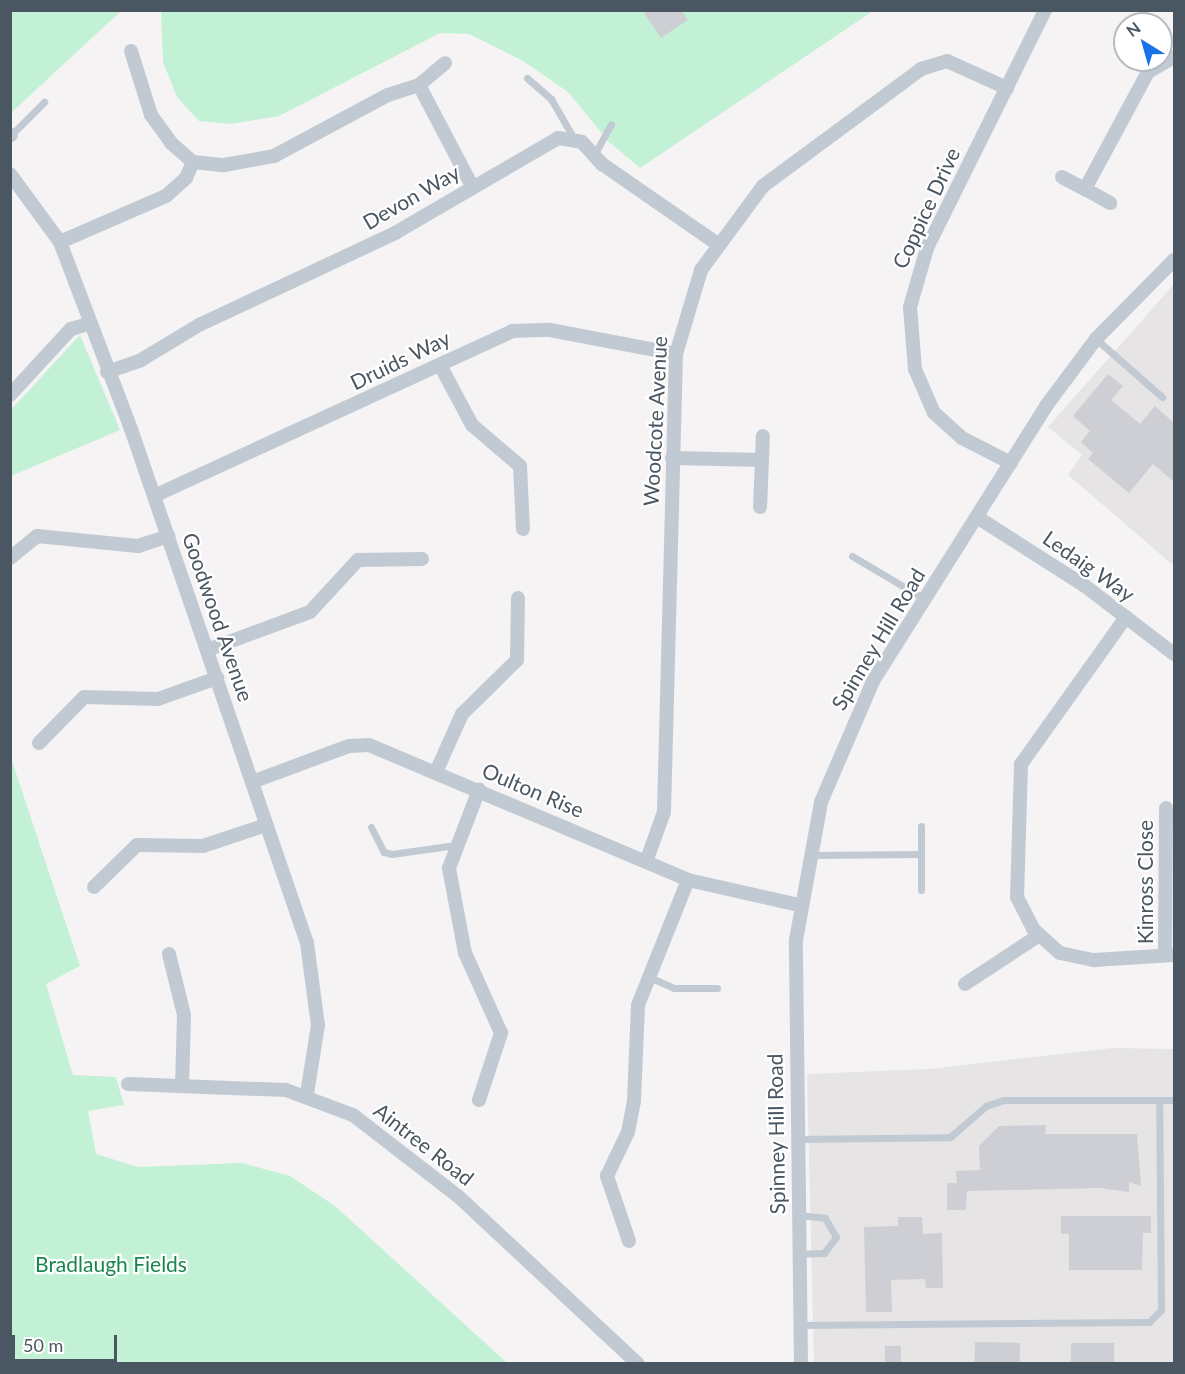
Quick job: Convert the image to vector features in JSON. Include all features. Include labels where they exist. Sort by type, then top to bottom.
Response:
[{"type":"street","name":"Coppice Drive","points":[[1011,463],[962,438],[934,413],[918,380],[910,321],[921,263],[1045,10]]},
{"type":"street","points":[[131,51],[151,115],[193,162],[248,165],[419,85],[445,63]]},
{"type":"street","points":[[1085,189],[1148,72],[1174,57]]},
{"type":"street","name":"Woodcote Avenue","points":[[646,862],[664,812],[676,354],[687,304],[716,243],[777,173],[931,63],[956,64],[1007,88]]},
{"type":"street","points":[[419,85],[472,186]]},
{"type":"street","points":[[573,137],[594,155],[716,243]]},
{"type":"street","name":"Devon Way","points":[[107,372],[395,233],[472,186],[518,165],[544,144],[573,137]]},
{"type":"street","points":[[60,242],[166,196],[186,178],[193,162]]},
{"type":"street","name":"Goodwood Avenue","points":[[10,174],[60,242],[88,324],[154,496],[266,825],[316,982],[316,1053],[307,1094]]},
{"type":"street","points":[[1062,177],[1110,203]]},
{"type":"street","name":"Spinney Hill Road","points":[[801,1364],[797,1139],[799,906],[808,855],[845,737],[925,599],[1011,463],[1096,339],[1174,260]]},
{"type":"street","points":[[10,395],[71,329],[88,324]]},
{"type":"street","name":"Druids Way","points":[[154,496],[440,365],[488,339],[525,328],[676,354]]},
{"type":"street","points":[[440,365],[472,425],[520,466],[523,529]]},
{"type":"street","points":[[760,507],[764,436]]},
{"type":"street","points":[[672,458],[762,460]]},
{"type":"street","name":"Ledaig Way","points":[[977,517],[1126,617],[1174,654]]},
{"type":"street","points":[[10,558],[37,536],[138,546],[168,536]]},
{"type":"street","points":[[207,650],[310,612],[358,560],[422,559]]},
{"type":"street","points":[[436,772],[462,714],[517,660],[518,598]]},
{"type":"street","points":[[1126,617],[1021,764],[1016,886],[1024,915],[1038,936],[1060,953],[1082,959],[1170,955]]},
{"type":"street","points":[[39,743],[84,698],[158,699],[217,678]]},
{"type":"street","name":"Oulton Rise","points":[[252,782],[349,747],[369,745],[688,880],[799,906]]},
{"type":"street","points":[[479,790],[455,845],[449,876],[460,935],[501,1033],[479,1100]]},
{"type":"street","name":"Kinross Close","points":[[1166,808],[1170,955]]},
{"type":"street","points":[[94,887],[137,845],[203,846],[266,825]]},
{"type":"street","points":[[629,1241],[607,1176],[628,1132],[635,1089],[636,1018],[647,976],[688,880]]},
{"type":"street","points":[[965,984],[1038,936]]},
{"type":"street","points":[[169,954],[184,1015],[182,1086]]},
{"type":"street","name":"Aintree Road","points":[[128,1084],[307,1094],[353,1115],[415,1159],[638,1364]]},
{"type":"lane","points":[[527,78],[551,99],[573,137]]},
{"type":"lane","points":[[10,135],[44,102]]},
{"type":"lane","points":[[594,155],[611,124]]},
{"type":"lane","points":[[1096,339],[1162,397]]},
{"type":"lane","points":[[852,556],[925,599]]},
{"type":"lane","points":[[921,826],[921,890]]},
{"type":"lane","points":[[371,827],[384,852],[392,855],[455,845]]},
{"type":"lane","points":[[808,855],[921,854]]},
{"type":"lane","points":[[647,976],[674,988],[717,988]]},
{"type":"lane","points":[[797,1139],[950,1137],[986,1106],[1003,1100],[1174,1100]]},
{"type":"lane","points":[[800,1324],[1149,1322],[1161,1310],[1159,1100]]},
{"type":"lane","points":[[798,1215],[825,1218],[836,1237],[824,1253],[799,1254]]},
{"type":"shaded area","points":[[1174,284],[1174,566],[1068,475],[1082,455],[1048,427]]},
{"type":"shaded area","points":[[1113,1048],[1174,1049],[1174,1363],[814,1363],[807,1074],[929,1069]]},
{"type":"green space","points":[[11,10],[121,10],[121,11],[11,113]]},
{"type":"green space","points":[[161,10],[873,11],[640,168],[609,142],[568,92],[523,61],[469,34],[440,33],[279,116],[230,124],[199,121],[177,97],[163,62]]},
{"type":"green space","points":[[80,335],[120,430],[11,476],[11,410]]},
{"type":"green space","name":"Bradlaugh Fields","points":[[11,758],[80,966],[46,984],[73,1075],[116,1077],[124,1105],[88,1111],[96,1154],[138,1167],[242,1163],[290,1176],[335,1206],[507,1363],[11,1363]]},
{"type":"building","points":[[642,10],[681,10],[688,20],[661,38]]},
{"type":"building","points":[[1108,374],[1123,386],[1111,400],[1140,424],[1155,406],[1174,423],[1174,482],[1153,464],[1129,493],[1088,459],[1093,453],[1081,442],[1090,431],[1073,416]]},
{"type":"building","points":[[1046,1125],[1045,1134],[1137,1134],[1141,1186],[1129,1182],[1129,1192],[1100,1188],[967,1191],[966,1210],[947,1210],[947,1183],[957,1183],[956,1171],[980,1170],[979,1146],[999,1126]]},
{"type":"building","points":[[1061,1216],[1151,1216],[1151,1233],[1143,1233],[1142,1270],[1069,1270],[1069,1234],[1061,1234]]},
{"type":"building","points":[[898,1217],[922,1217],[923,1234],[942,1233],[943,1288],[926,1288],[925,1279],[891,1280],[892,1312],[866,1312],[864,1227],[898,1226]]},
{"type":"building","points":[[975,1342],[1020,1343],[1020,1364],[975,1364]]},
{"type":"building","points":[[1071,1343],[1114,1343],[1114,1364],[1071,1364]]},
{"type":"building","points":[[885,1346],[901,1346],[901,1364],[885,1364]]}]
